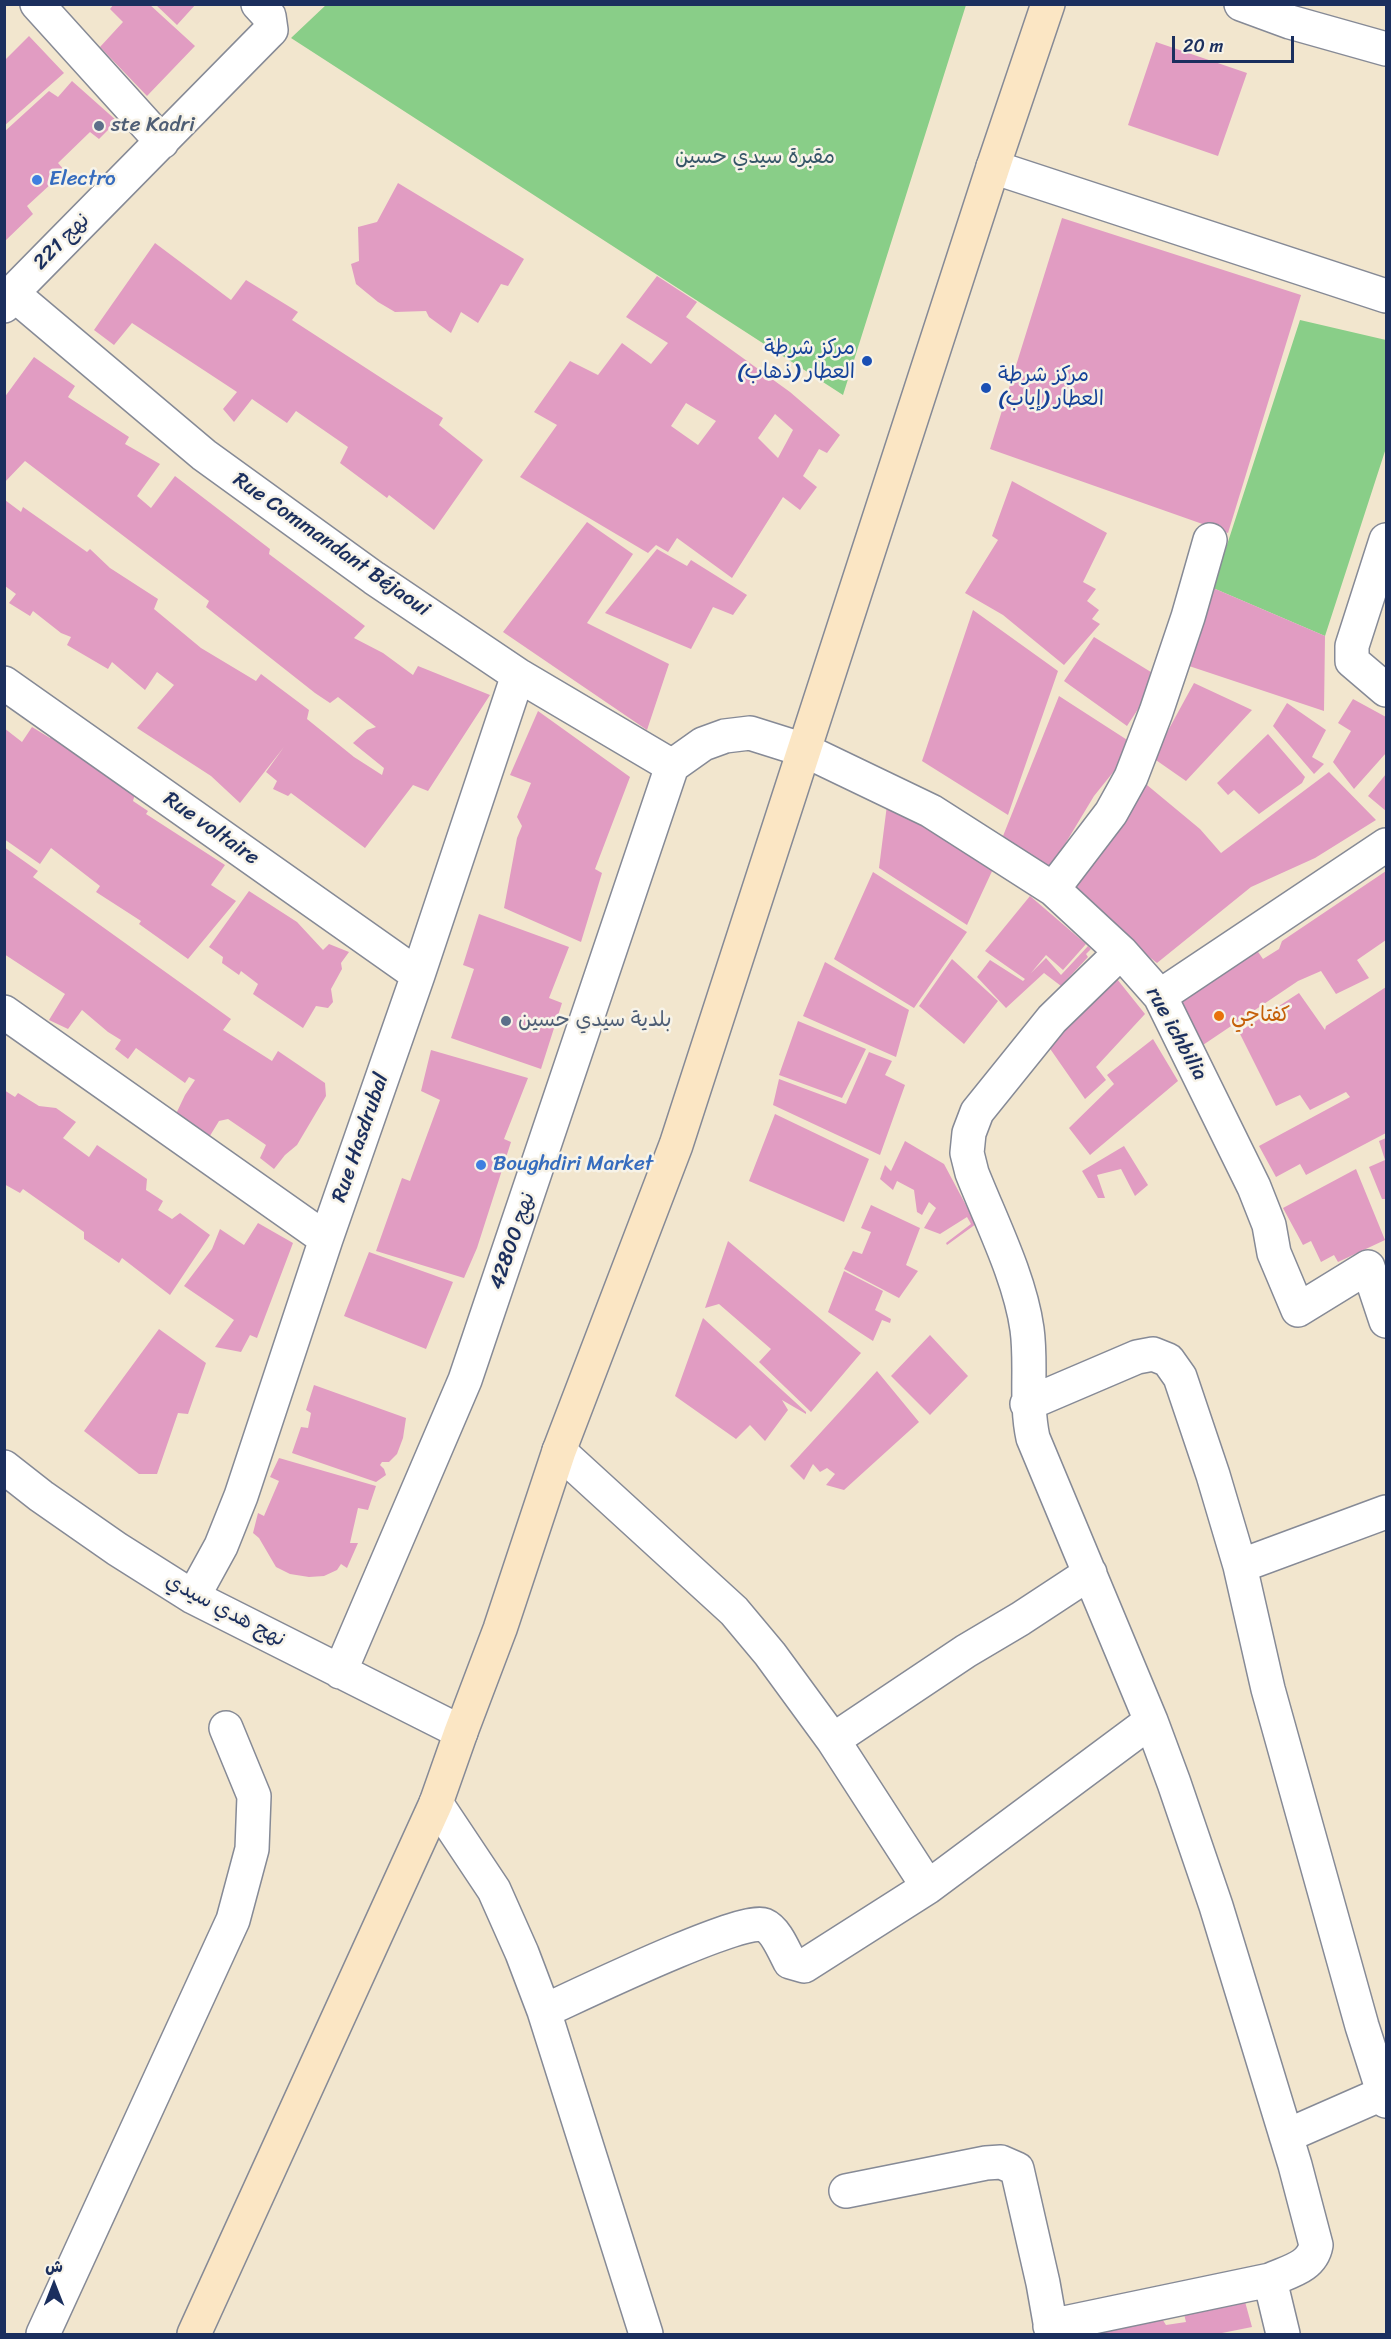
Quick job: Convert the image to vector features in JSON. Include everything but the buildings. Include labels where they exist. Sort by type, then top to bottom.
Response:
[{"type":"main road","points":[[195,2334],[436,1803],[500,1629],[559,1451],[676,1145],[1048,4]]},
{"type":"street","points":[[37,4],[162,142]]},
{"type":"street","points":[[1241,4],[1290,22],[1386,49]]},
{"type":"street","name":"نهج 221","points":[[8,300],[267,34],[265,14]]},
{"type":"street","points":[[993,167],[1386,296]]},
{"type":"street","name":"Rue Commandant Béjaoui","points":[[8,300],[204,456],[374,578],[518,675],[672,766]]},
{"type":"street","points":[[1053,889],[1111,813],[1131,777],[1156,712],[1210,540]]},
{"type":"street","points":[[1386,540],[1352,646],[1352,661],[1386,690]]},
{"type":"street","name":"Rue Hasdrubal","points":[[193,1597],[221,1546],[241,1496],[518,675]]},
{"type":"street","name":"Rue voltaire","points":[[4,683],[418,975]]},
{"type":"street","name":"rue ichbilia","points":[[672,766],[703,744],[725,736],[750,733],[804,750],[931,812],[1053,889],[1121,952],[1160,996],[1254,1187],[1269,1225],[1274,1253],[1298,1310],[1368,1268],[1386,1321]]},
{"type":"street","name":"نهج 42800","points":[[340,1672],[465,1380],[672,766]]},
{"type":"street","points":[[1160,996],[1386,845]]},
{"type":"street","points":[[846,2191],[986,2163],[1002,2162],[1017,2169],[1049,2332],[1270,2280],[1310,2261],[1317,2245],[1216,1906],[1151,1721],[1033,1438],[1027,1404],[1027,1329],[1020,1296],[972,1173],[967,1153],[969,1133],[977,1112],[1052,1019],[1121,952]]},
{"type":"street","points":[[4,1012],[326,1239]]},
{"type":"street","points":[[1027,1404],[1137,1357],[1153,1354],[1168,1360],[1180,1377],[1213,1475],[1240,1566],[1268,1689],[1362,2026],[1385,2097],[1286,2136]]},
{"type":"street","points":[[559,1451],[734,1611],[770,1654],[833,1740],[928,1887]]},
{"type":"street","name":"نهج هدي سيدي","points":[[4,1467],[117,1549],[193,1597],[461,1731]]},
{"type":"street","points":[[1240,1566],[1386,1512]]},
{"type":"street","points":[[833,1740],[966,1651],[1090,1573]]},
{"type":"street","points":[[544,2011],[706,1938],[755,1924],[770,1929],[790,1962],[804,1966],[928,1887],[1151,1721]]},
{"type":"street","points":[[43,2334],[233,1920],[252,1849],[254,1796],[226,1728]]},
{"type":"street","points":[[436,1803],[494,1890],[544,2011],[646,2334]]},
{"type":"street","points":[[1270,2280],[1283,2334]]},
{"type":"green space","name":"مقبرة سيدي حسين","points":[[327,4],[966,5],[843,395],[291,38]]},
{"type":"green space","points":[[1300,320],[1386,340],[1386,448],[1325,636],[1213,588]]},
{"type":"place","name":"ste Kadri","points":[[99,126]]},
{"type":"place","name":"Electro","points":[[37,180]]},
{"type":"place","name":"مركز شرطة العطار (ذهاب)","points":[[867,361]]},
{"type":"place","name":"مركز شرطة العطار (إياب)","points":[[986,388]]},
{"type":"place","name":"كفتاجي","points":[[1219,1016]]},
{"type":"place","name":"بلدية سيدي حسين","points":[[506,1021]]},
{"type":"place","name":"Boughdiri Market","points":[[481,1165]]}]
